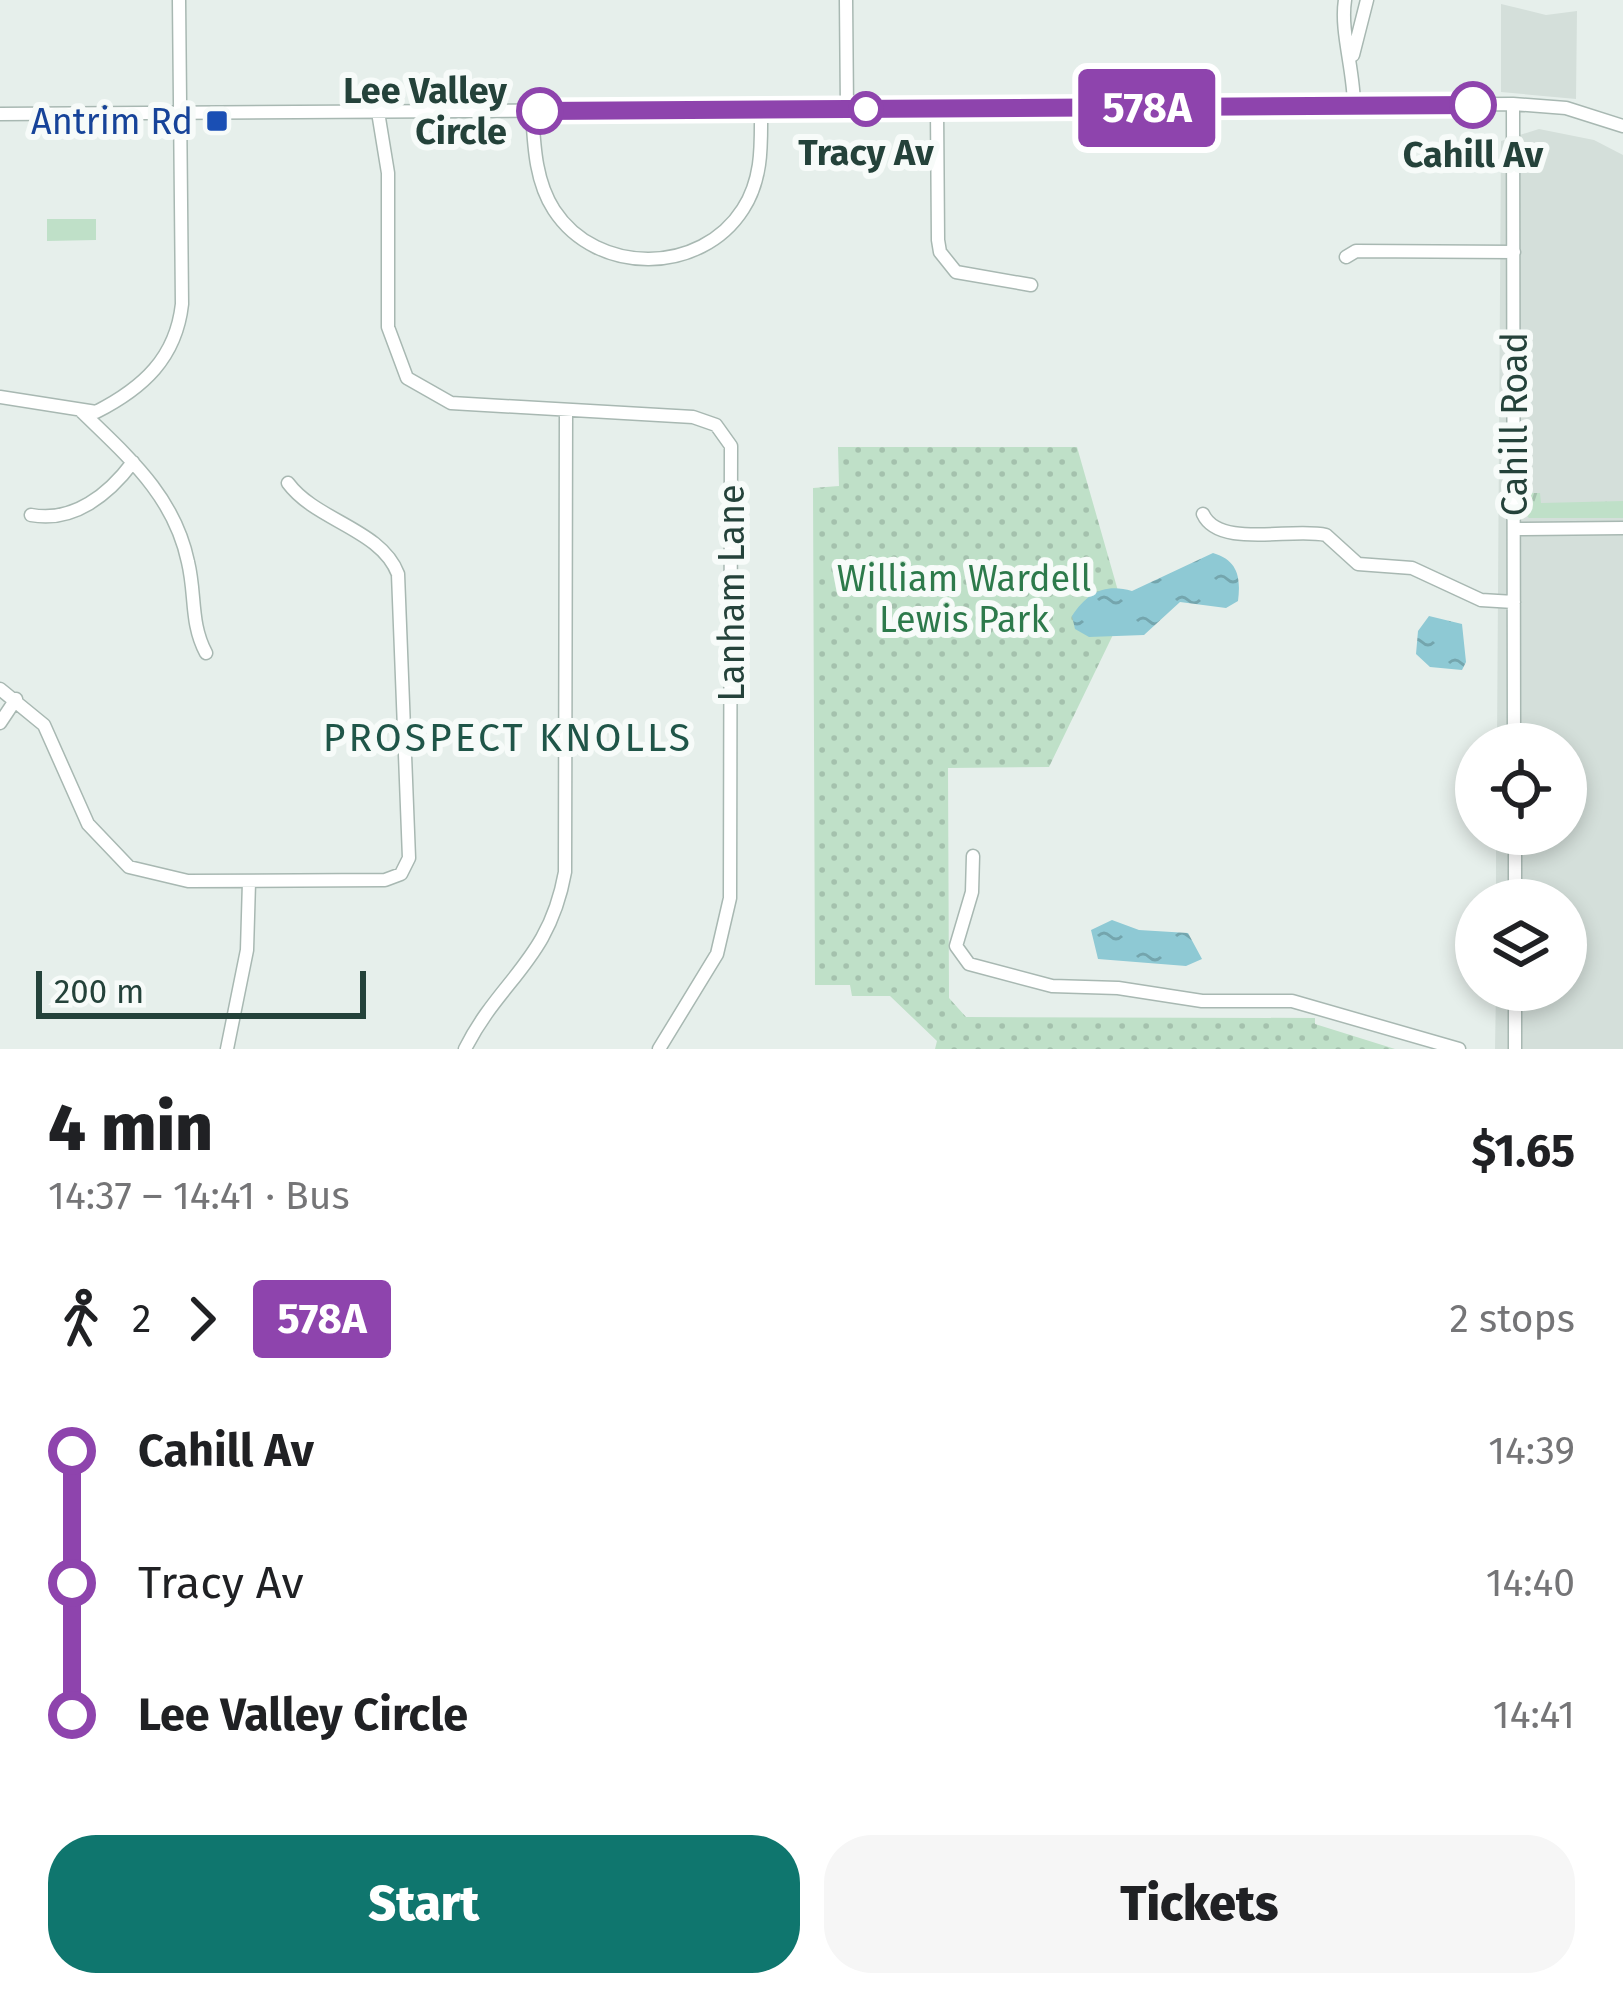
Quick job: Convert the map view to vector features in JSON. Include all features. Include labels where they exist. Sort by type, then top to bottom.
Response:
[{"type":"street","points":[[0,397],[95,412],[153,374],[175,341],[182,304],[179,0]]},
{"type":"street","points":[[846,0],[848,109]]},
{"type":"street","points":[[1345,0],[1342,23],[1353,55]]},
{"type":"street","points":[[1354,106],[1353,55],[1367,0]]},
{"type":"street","points":[[0,114],[1513,104],[1566,108],[1620,127]]},
{"type":"street","name":"Cahill Road","points":[[1513,104],[1514,723]]},
{"type":"street","points":[[937,109],[940,252],[956,272],[1031,285]]},
{"type":"street","points":[[532,111],[538,170],[554,211],[586,242],[648,260],[694,251],[743,210],[760,167],[760,110]]},
{"type":"street","name":"Lanham Lane","points":[[378,112],[388,173],[388,327],[397,362],[419,388],[451,403],[693,417],[716,424],[730,446],[730,898],[717,954],[659,1049]]},
{"type":"street","points":[[1346,257],[1356,251],[1514,252]]},
{"type":"street","points":[[80,410],[133,462],[175,518],[191,572],[194,630],[206,653]]},
{"type":"street","points":[[465,1049],[537,953],[560,900],[565,872],[566,411]]},
{"type":"street","points":[[31,515],[56,517],[88,505],[133,462]]},
{"type":"street","points":[[0,689],[16,699],[57,745],[88,824],[112,856],[168,880],[385,880],[401,874],[409,858],[398,574],[378,547],[302,503],[288,483]]},
{"type":"street","points":[[1203,514],[1208,524],[1224,532],[1326,535],[1358,564],[1412,568],[1480,600],[1514,602]]},
{"type":"street","points":[[1514,529],[1623,528]]},
{"type":"street","points":[[0,723],[16,699]]},
{"type":"street","points":[[973,856],[972,892],[956,946],[969,964],[1052,986],[1118,988],[1202,1001],[1292,1001],[1460,1049]]},
{"type":"street","points":[[227,1049],[247,950],[249,882]]},
{"type":"street","points":[[1515,1011],[1515,1049]]},
{"type":"shaded area","points":[[1501,4],[1546,15],[1577,11],[1576,99],[1501,92]]},
{"type":"shaded area","points":[[1539,129],[1594,140],[1623,155],[1623,1049],[1495,1049],[1496,1011],[1587,1011],[1587,879],[1496,879],[1496,855],[1587,855],[1587,723],[1497,723],[1501,141]]},
{"type":"green space","points":[[47,219],[96,219],[96,240],[47,241]]},
{"type":"green space","name":"William Wardell Lewis Park","points":[[838,447],[1077,447],[1124,612],[1049,767],[948,768],[949,998],[966,1017],[1315,1018],[1315,1024],[1395,1049],[935,1049],[937,1041],[890,996],[852,996],[850,985],[815,985],[813,488],[839,486]]},
{"type":"green space","points":[[1540,493],[1541,503],[1623,501],[1623,518],[1529,518],[1522,511],[1522,498]]},
{"type":"water","points":[[1213,553],[1233,565],[1238,578],[1238,601],[1226,608],[1180,602],[1144,635],[1089,637],[1075,629],[1072,616],[1098,592],[1132,591]]},
{"type":"water","points":[[1429,616],[1462,624],[1466,662],[1462,670],[1430,667],[1416,654],[1418,631]]},
{"type":"water","points":[[1112,920],[1139,930],[1188,933],[1202,959],[1186,966],[1098,959],[1091,930]]},
{"type":"bus line","name":"578A","points":[[540,111],[1473,105]]},
{"type":"place","name":"Cahill Av","points":[[1473,105]]},
{"type":"place","name":"Tracy Av","points":[[866,109]]},
{"type":"place","name":"Lee Valley Circle","points":[[540,111]]},
{"type":"place","name":"Antrim Rd","points":[[217,121]]},
{"type":"district","name":"PROSPECT KNOLLS","points":[[508,737]]}]
